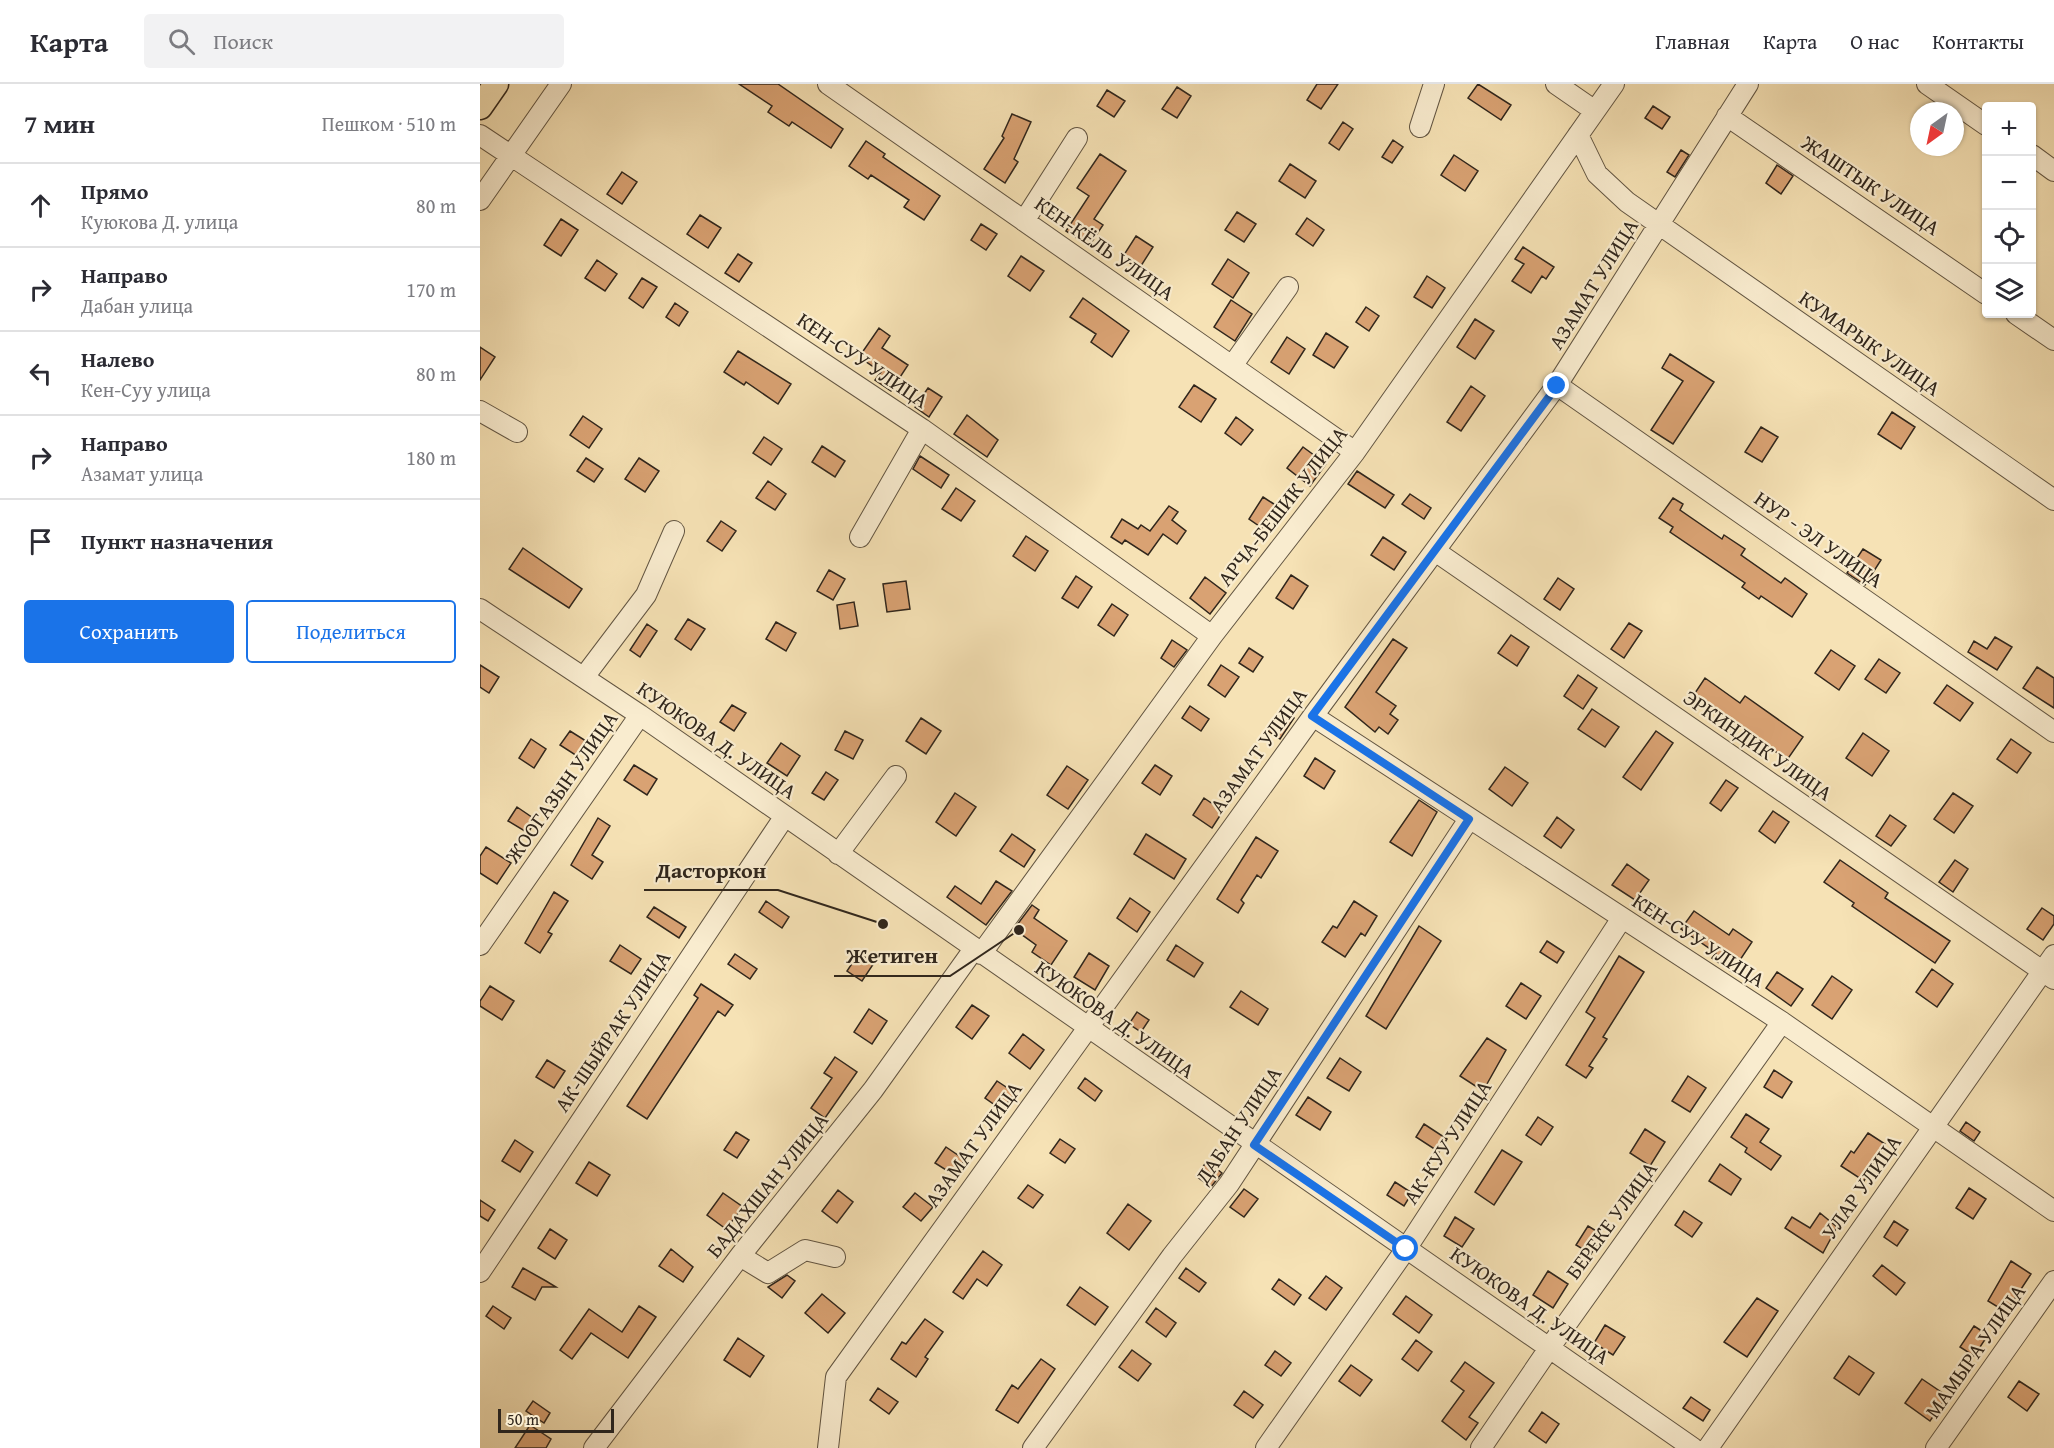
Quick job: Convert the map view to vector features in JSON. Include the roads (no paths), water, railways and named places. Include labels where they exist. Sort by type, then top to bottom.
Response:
[{"type":"main road","points":[[480,107],[496,84]]},
{"type":"street","points":[[480,200],[561,84]]},
{"type":"street","name":"КЕН-КЁЛЬ УЛИЦА","points":[[828,84],[1354,452]]},
{"type":"street","points":[[1420,127],[1434,84]]},
{"type":"street","points":[[1556,84],[1595,111]]},
{"type":"street","name":"АРЧА-БЕШИК УЛИЦА","points":[[977,951],[1212,636],[1354,452],[1614,84]]},
{"type":"street","name":"АЗАМАТ УЛИЦА","points":[[828,1448],[836,1377],[1312,716],[1557,386],[1748,84]]},
{"type":"street","points":[[1927,84],[1982,122]]},
{"type":"street","name":"ЖАШТЫК УЛИЦА","points":[[1727,116],[1982,291]]},
{"type":"street","name":"КЕН-СУУ УЛИЦА","points":[[480,135],[513,154],[922,429],[1212,636]]},
{"type":"street","name":"КУМАРЫК УЛИЦА","points":[[1578,135],[1597,174],[1609,187],[1659,225],[2054,500]]},
{"type":"street","points":[[1024,221],[1077,138]]},
{"type":"street","points":[[2032,156],[2054,171]]},
{"type":"street","points":[[1232,366],[1288,287]]},
{"type":"street","points":[[2022,318],[2054,340]]},
{"type":"street","name":"НУР - ЭЛ УЛИЦА","points":[[1557,386],[2054,732]]},
{"type":"street","points":[[480,411],[517,432]]},
{"type":"street","points":[[860,537],[922,429]]},
{"type":"street","points":[[584,677],[646,595],[674,531]]},
{"type":"street","name":"ЭРКИНДИК УЛИЦА","points":[[1435,551],[2048,975]]},
{"type":"street","name":"КУЮКОВА Д. УЛИЦА","points":[[480,609],[640,715],[1254,1145],[1694,1448]]},
{"type":"street","name":"ЖООГАЗЫН УЛИЦА","points":[[480,945],[640,715]]},
{"type":"street","name":"КЕН-СУУ УЛИЦА","points":[[1312,716],[1782,1022],[2054,1211]]},
{"type":"street","points":[[838,854],[896,776]]},
{"type":"street","name":"АК-ШЫЙРАК УЛИЦА","points":[[480,1272],[785,816]]},
{"type":"street","name":"ДАБАН УЛИЦА","points":[[1033,1448],[1172,1256],[1229,1184],[1469,819]]},
{"type":"street","name":"АК-КУУ УЛИЦА","points":[[1266,1448],[1406,1249],[1622,918]]},
{"type":"street","name":"БАДАХШАН УЛИЦА","points":[[594,1448],[750,1263],[873,1090],[977,951]]},
{"type":"street","name":"УЛАР УЛИЦА","points":[[1708,1448],[1933,1126],[2048,975],[2054,955]]},
{"type":"street","name":"БЕРЕКЕ УЛИЦА","points":[[1481,1448],[1550,1347],[1782,1022]]},
{"type":"street","points":[[750,1263],[768,1273],[805,1250],[836,1257]]},
{"type":"street","name":"МАМЫРА УЛИЦА","points":[[1936,1448],[2054,1281]]},
{"type":"place","name":"Дасторкон","points":[[883,924]]},
{"type":"place","name":"Жетиген","points":[[1019,930]]}]
